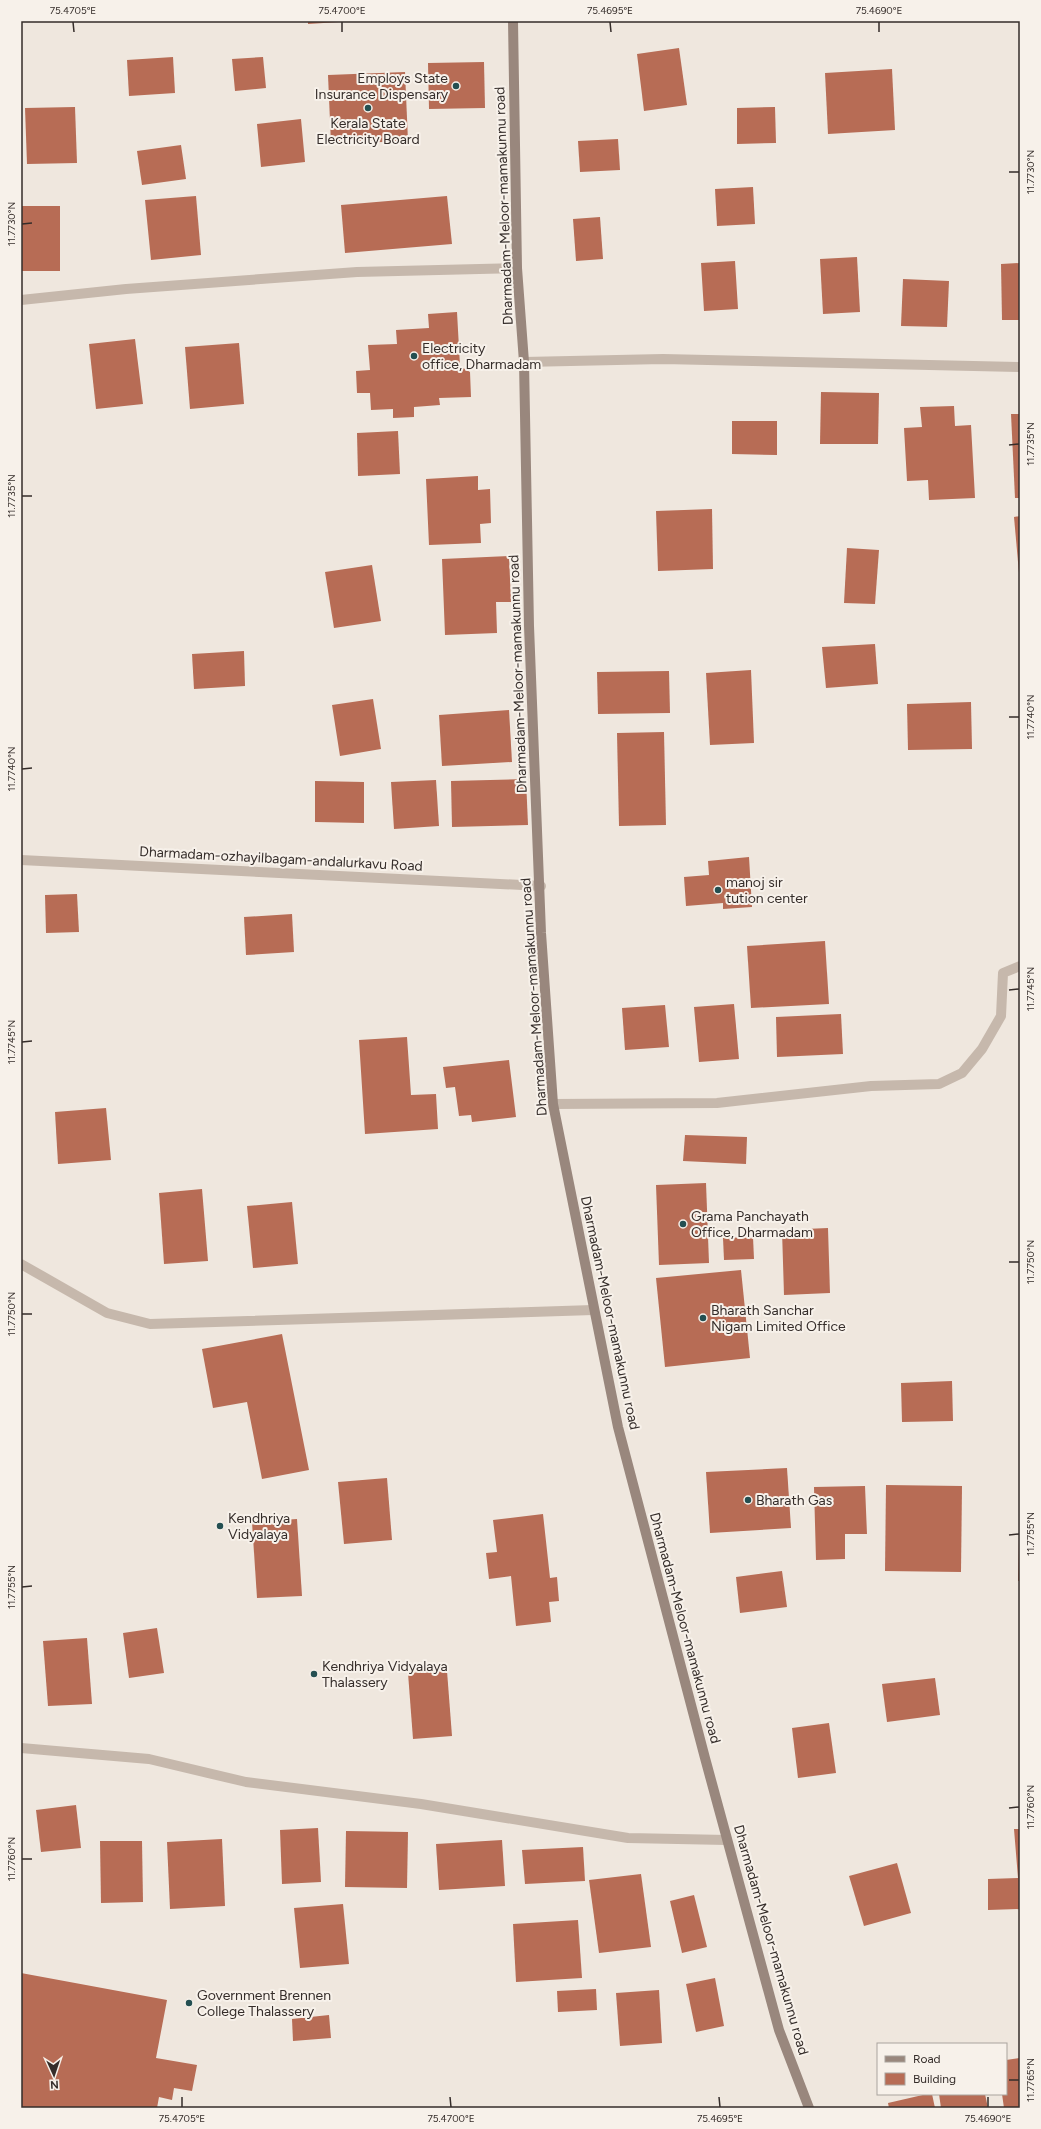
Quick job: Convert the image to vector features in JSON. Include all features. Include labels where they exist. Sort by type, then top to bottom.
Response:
[{"type":"main road","name":"Dharmadam-Meloor-mamakunnu road","points":[[513,21],[517,268],[524,362],[529,626],[541,886],[541,933],[553,1104],[593,1310],[618,1427],[727,1840],[779,2030],[809,2108]]},
{"type":"street","points":[[21,300],[126,289],[357,272],[517,268]]},
{"type":"street","points":[[524,362],[663,359],[1020,367]]},
{"type":"street","name":"Dharmadam-ozhayilbagam-andalurkavu Road","points":[[21,860],[541,886]]},
{"type":"street","points":[[553,1104],[717,1103],[871,1086],[939,1084],[962,1073],[982,1049],[1001,1016],[1003,973],[1020,966]]},
{"type":"street","points":[[21,1264],[108,1313],[150,1324],[593,1310]]},
{"type":"street","points":[[21,1748],[149,1759],[246,1782],[421,1804],[628,1838],[727,1840]]},
{"type":"building","points":[[308,21],[339,21],[339,22],[308,24]]},
{"type":"building","points":[[679,48],[687,105],[644,111],[637,54]]},
{"type":"building","points":[[173,57],[175,93],[129,96],[127,60]]},
{"type":"building","points":[[263,57],[266,88],[235,91],[232,59]]},
{"type":"building","name":"Employs State Insurance Dispensary","points":[[484,62],[485,108],[429,109],[428,63]]},
{"type":"building","points":[[892,69],[895,130],[828,134],[825,73]]},
{"type":"building","name":"Kerala State Electricity Board","points":[[405,72],[408,141],[331,144],[328,75]]},
{"type":"building","points":[[75,107],[77,163],[27,164],[25,108]]},
{"type":"building","points":[[775,107],[776,143],[737,144],[737,108]]},
{"type":"building","points":[[301,119],[305,162],[261,167],[257,124]]},
{"type":"building","points":[[618,139],[620,170],[580,172],[578,141]]},
{"type":"building","points":[[181,145],[186,179],[142,185],[137,151]]},
{"type":"building","points":[[753,187],[755,224],[717,226],[715,189]]},
{"type":"building","points":[[196,196],[201,255],[151,260],[145,200]]},
{"type":"building","points":[[447,196],[452,244],[345,253],[341,205]]},
{"type":"building","points":[[21,206],[60,206],[60,271],[21,271]]},
{"type":"building","points":[[600,217],[603,259],[576,261],[573,219]]},
{"type":"building","points":[[857,257],[860,312],[823,314],[820,259]]},
{"type":"building","points":[[735,261],[738,309],[704,311],[701,263]]},
{"type":"building","points":[[1020,263],[1020,320],[1002,320],[1001,264]]},
{"type":"building","points":[[903,279],[949,281],[947,327],[901,326]]},
{"type":"building","name":"Electricity office, Dharmadam","points":[[457,312],[460,366],[470,372],[471,397],[439,398],[440,405],[414,407],[414,417],[393,418],[393,409],[371,410],[370,393],[357,393],[356,371],[370,370],[368,345],[397,344],[396,330],[429,328],[428,314]]},
{"type":"building","points":[[135,339],[143,404],[96,409],[89,344]]},
{"type":"building","points":[[239,343],[244,404],[190,409],[185,347]]},
{"type":"building","points":[[821,392],[879,393],[878,444],[820,444]]},
{"type":"building","points":[[954,406],[955,426],[971,425],[975,498],[929,500],[928,480],[907,481],[904,428],[922,427],[920,407]]},
{"type":"building","points":[[1011,414],[1020,414],[1020,498],[1015,498]]},
{"type":"building","points":[[732,421],[777,421],[777,455],[732,454]]},
{"type":"building","points":[[398,431],[400,474],[358,476],[357,433]]},
{"type":"building","points":[[478,476],[478,490],[490,489],[491,523],[480,524],[481,543],[429,545],[426,479]]},
{"type":"building","points":[[712,509],[713,569],[658,571],[656,511]]},
{"type":"building","points":[[1020,516],[1020,573],[1019,573],[1014,517]]},
{"type":"building","points":[[847,548],[879,550],[875,604],[844,603]]},
{"type":"building","points":[[509,556],[511,602],[496,602],[497,633],[445,635],[442,559]]},
{"type":"building","points":[[372,565],[381,621],[334,628],[325,572]]},
{"type":"building","points":[[875,644],[878,684],[826,688],[822,647]]},
{"type":"building","points":[[244,651],[245,686],[194,689],[192,654]]},
{"type":"building","points":[[751,670],[754,743],[710,745],[706,673]]},
{"type":"building","points":[[669,671],[670,713],[598,714],[597,672]]},
{"type":"building","points":[[373,699],[381,749],[340,756],[332,705]]},
{"type":"building","points":[[971,702],[972,749],[908,750],[907,704]]},
{"type":"building","points":[[509,710],[512,762],[442,766],[439,715]]},
{"type":"building","points":[[664,732],[666,825],[619,826],[617,733]]},
{"type":"building","points":[[526,779],[528,825],[452,827],[451,781]]},
{"type":"building","points":[[436,780],[439,826],[394,829],[391,782]]},
{"type":"building","points":[[315,781],[364,782],[364,823],[315,822]]},
{"type":"building","name":"manoj sir tution center","points":[[749,857],[752,907],[723,909],[723,903],[686,906],[684,877],[709,875],[708,861]]},
{"type":"building","points":[[77,894],[79,932],[46,933],[45,895]]},
{"type":"building","points":[[292,914],[294,952],[246,955],[244,917]]},
{"type":"building","points":[[825,941],[829,1004],[751,1008],[747,946]]},
{"type":"building","points":[[734,1004],[739,1059],[699,1062],[694,1007]]},
{"type":"building","points":[[665,1005],[669,1047],[625,1050],[622,1008]]},
{"type":"building","points":[[841,1014],[843,1054],[777,1057],[776,1017]]},
{"type":"building","points":[[407,1037],[411,1095],[436,1094],[438,1129],[365,1134],[359,1040]]},
{"type":"building","points":[[509,1060],[516,1117],[472,1122],[471,1115],[459,1116],[455,1087],[446,1088],[443,1067]]},
{"type":"building","points":[[106,1108],[111,1160],[58,1164],[55,1112]]},
{"type":"building","points":[[685,1135],[747,1137],[746,1164],[683,1161]]},
{"type":"building","name":"Grama Panchayath Office, Dharmadam","points":[[706,1183],[709,1263],[659,1265],[656,1185]]},
{"type":"building","points":[[202,1189],[208,1261],[164,1264],[159,1193]]},
{"type":"building","points":[[292,1202],[298,1264],[253,1268],[247,1206]]},
{"type":"building","points":[[828,1228],[830,1293],[784,1295],[782,1230]]},
{"type":"building","points":[[753,1237],[754,1259],[724,1260],[723,1238]]},
{"type":"building","name":"Bharath Sanchar Nigam Limited Office","points":[[741,1270],[750,1358],[665,1367],[656,1278]]},
{"type":"building","points":[[282,1334],[309,1470],[262,1479],[247,1402],[213,1408],[202,1349]]},
{"type":"building","points":[[952,1381],[953,1421],[902,1422],[901,1383]]},
{"type":"building","name":"Bharath Gas","points":[[787,1468],[791,1528],[710,1533],[706,1472]]},
{"type":"building","points":[[387,1478],[392,1540],[344,1544],[338,1482]]},
{"type":"building","points":[[886,1485],[962,1486],[961,1572],[885,1571]]},
{"type":"building","points":[[865,1486],[867,1534],[845,1534],[845,1559],[816,1560],[814,1487]]},
{"type":"building","points":[[543,1514],[550,1578],[557,1577],[559,1601],[549,1602],[551,1622],[516,1626],[511,1576],[489,1579],[486,1553],[497,1552],[493,1520]]},
{"type":"building","points":[[297,1519],[302,1596],[257,1598],[252,1522]]},
{"type":"building","points":[[1019,1536],[1020,1581],[1018,1581]]},
{"type":"building","points":[[782,1571],[787,1607],[740,1613],[736,1577]]},
{"type":"building","points":[[157,1628],[164,1673],[129,1678],[123,1633]]},
{"type":"building","points":[[87,1638],[92,1704],[48,1706],[43,1641]]},
{"type":"building","points":[[447,1671],[452,1736],[413,1739],[408,1673]]},
{"type":"building","points":[[935,1678],[940,1715],[887,1722],[882,1684]]},
{"type":"building","points":[[829,1723],[836,1773],[798,1778],[792,1728]]},
{"type":"building","points":[[76,1805],[81,1848],[41,1852],[36,1810]]},
{"type":"building","points":[[318,1828],[321,1882],[282,1884],[280,1830]]},
{"type":"building","points":[[1014,1829],[1020,1829],[1020,1909],[988,1910],[988,1879],[1018,1878]]},
{"type":"building","points":[[346,1831],[408,1832],[407,1888],[345,1887]]},
{"type":"building","points":[[222,1839],[225,1906],[170,1909],[167,1842]]},
{"type":"building","points":[[502,1840],[505,1886],[439,1890],[436,1844]]},
{"type":"building","points":[[100,1841],[142,1841],[143,1902],[101,1903]]},
{"type":"building","points":[[583,1847],[585,1881],[525,1884],[522,1850]]},
{"type":"building","points":[[897,1863],[911,1913],[864,1926],[849,1876]]},
{"type":"building","points":[[641,1874],[651,1947],[599,1953],[589,1880]]},
{"type":"building","points":[[694,1895],[707,1947],[682,1953],[670,1901]]},
{"type":"building","points":[[343,1904],[349,1964],[300,1968],[294,1908]]},
{"type":"building","points":[[578,1920],[582,1978],[516,1982],[513,1924]]},
{"type":"building","points":[[21,1973],[167,2000],[156,2058],[197,2065],[192,2091],[174,2088],[172,2100],[159,2097],[157,2108],[21,2108]]},
{"type":"building","points":[[715,1978],[724,2026],[696,2032],[686,1984]]},
{"type":"building","points":[[596,1989],[597,2010],[558,2012],[557,1991]]},
{"type":"building","points":[[659,1990],[662,2043],[620,2046],[616,1993]]},
{"type":"building","points":[[329,2015],[331,2038],[293,2041],[292,2019]]},
{"type":"building","points":[[1020,2058],[1020,2108],[1004,2108],[1002,2095],[1007,2095],[1007,2060]]},
{"type":"building","points":[[923,2095],[932,2095],[935,2108],[889,2108],[888,2103]]},
{"type":"building","points":[[939,2095],[985,2095],[988,2108],[941,2108]]},
{"type":"place","name":"Employs State Insurance Dispensary","points":[[456,86]]},
{"type":"place","name":"Kerala State Electricity Board","points":[[368,108]]},
{"type":"place","name":"Electricity office, Dharmadam","points":[[414,356]]},
{"type":"place","name":"manoj sir tution center","points":[[718,890]]},
{"type":"place","name":"Grama Panchayath Office, Dharmadam","points":[[683,1224]]},
{"type":"place","name":"Bharath Sanchar Nigam Limited Office","points":[[703,1318]]},
{"type":"place","name":"Bharath Gas","points":[[748,1500]]},
{"type":"place","name":"Kendhriya Vidyalaya","points":[[220,1526]]},
{"type":"place","name":"Kendhriya Vidyalaya Thalassery","points":[[314,1674]]},
{"type":"place","name":"Government Brennen College Thalassery","points":[[189,2003]]}]
